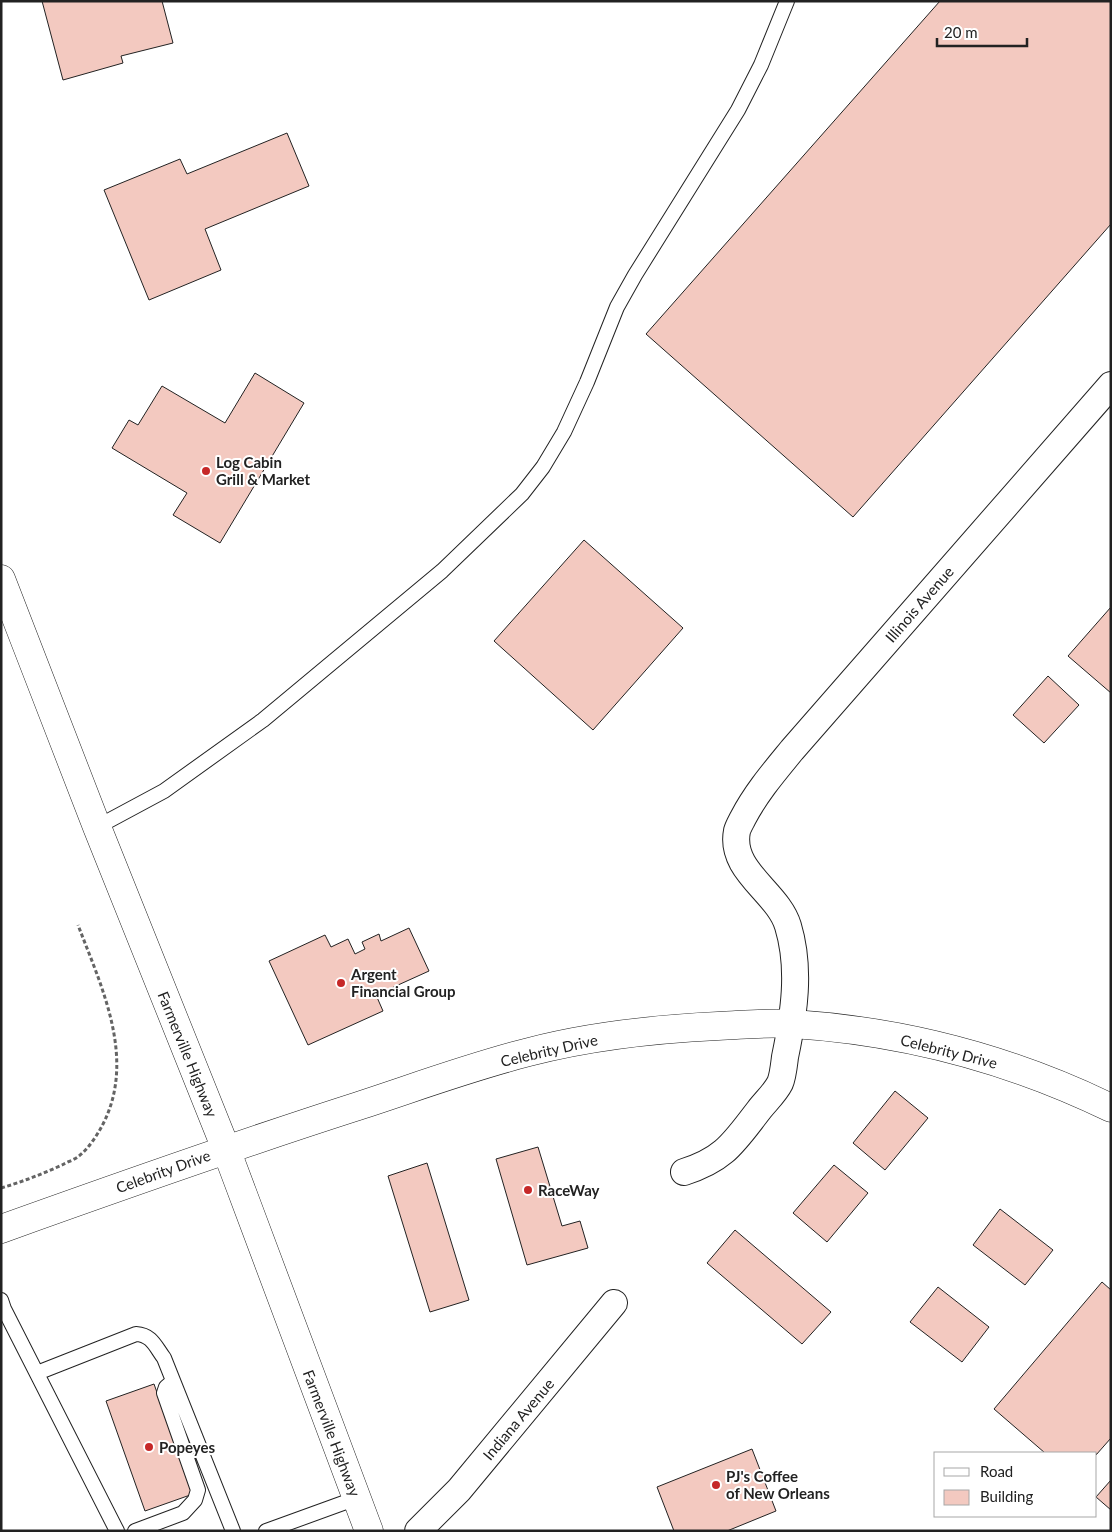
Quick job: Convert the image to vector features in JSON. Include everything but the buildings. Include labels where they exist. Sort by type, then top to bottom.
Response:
[{"type":"street","name":"Illinois Avenue","points":[[792,1024],[795,978],[794,952],[788,924],[746,869],[740,857],[737,831],[760,789],[792,750],[1111,384]]},
{"type":"street","name":"Farmerville Highway","points":[[1,579],[97,827],[226,1149],[369,1531]]},
{"type":"street","name":"Celebrity Drive","points":[[1,1229],[226,1149],[530,1052],[593,1039],[649,1031],[748,1024],[792,1024],[902,1038],[1001,1063],[1049,1080],[1111,1108]]},
{"type":"street","points":[[684,1172],[703,1166],[718,1157],[733,1143],[780,1083],[792,1024]]},
{"type":"street","name":"Indiana Avenue","points":[[418,1531],[459,1490],[614,1303]]},
{"type":"lane","points":[[97,827],[164,791],[263,720],[442,571],[522,494],[564,432],[587,382],[617,307],[738,110],[761,66],[787,1]]},
{"type":"lane","points":[[1,1300],[117,1531]]},
{"type":"lane","points":[[37,1373],[136,1334],[145,1335],[153,1342],[164,1358],[233,1531]]},
{"type":"lane","points":[[135,1531],[184,1513],[195,1500],[198,1490],[164,1392],[166,1387],[173,1381]]},
{"type":"lane","points":[[266,1531],[357,1498]]},
{"type":"path","points":[[1,1188],[32,1178],[78,1157],[96,1136],[109,1112],[116,1083],[117,1046],[107,1001],[78,925]]},
{"type":"place","name":"Log Cabin Grill & Market","points":[[206,471]]},
{"type":"place","name":"Argent Financial Group","points":[[341,983]]},
{"type":"place","name":"RaceWay","points":[[528,1190]]},
{"type":"place","name":"Popeyes","points":[[149,1447]]},
{"type":"place","name":"PJ's Coffee of New Orleans","points":[[716,1485]]}]
